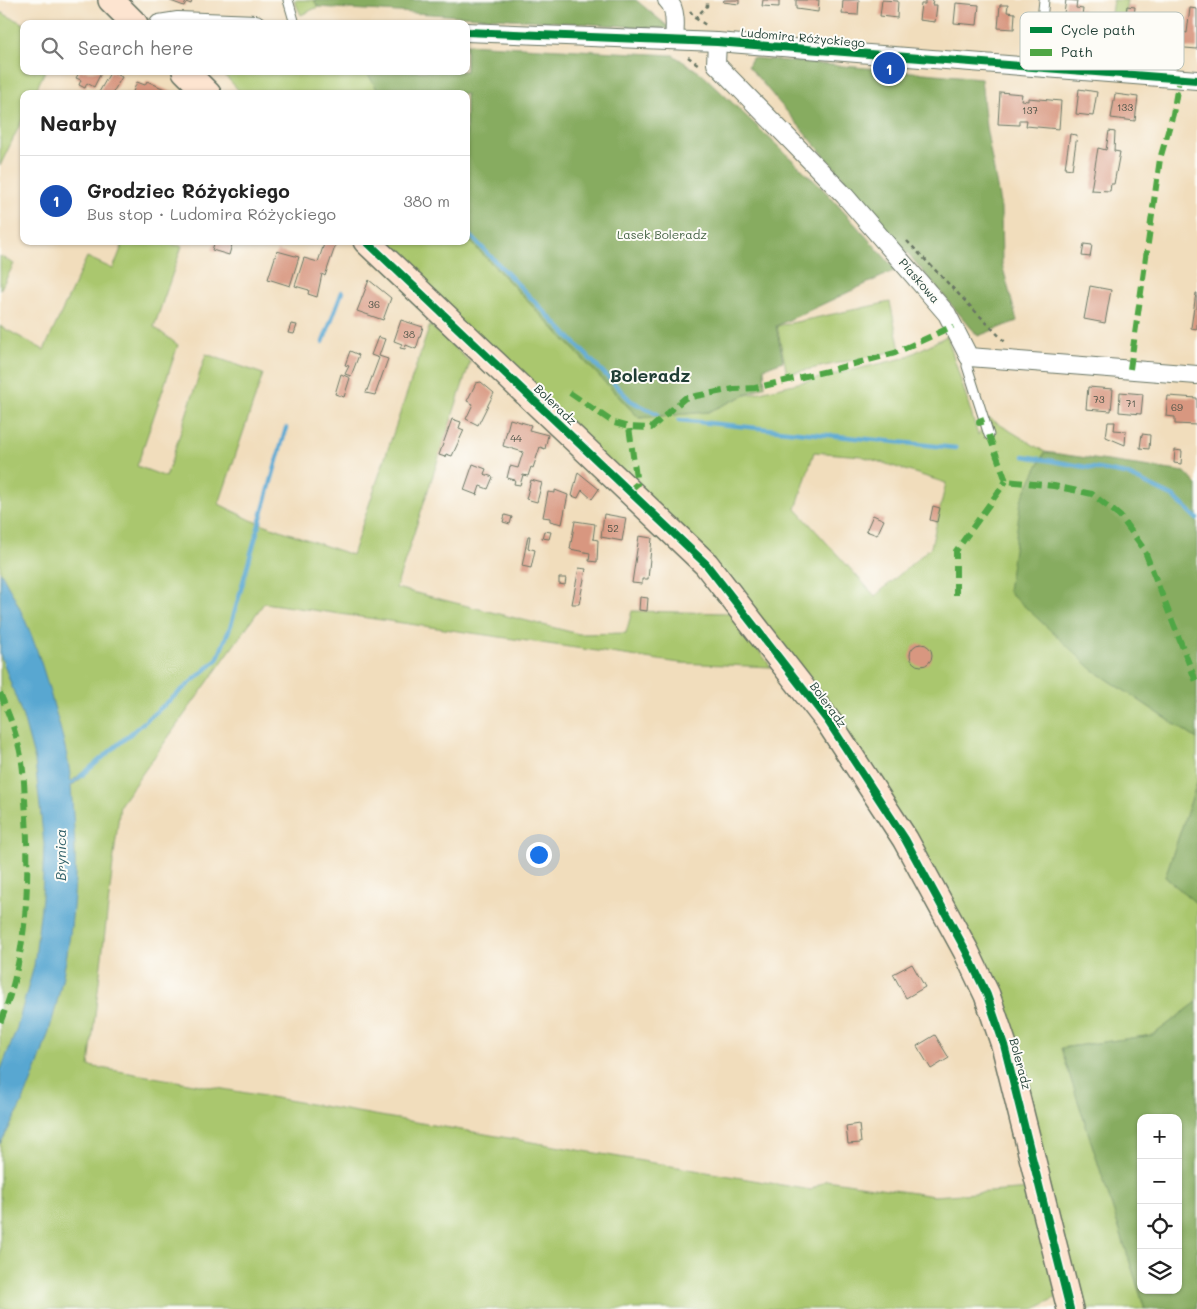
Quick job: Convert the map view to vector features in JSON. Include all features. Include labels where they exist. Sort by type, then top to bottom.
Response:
[{"type":"street","points":[[111,0],[131,20]]},
{"type":"street","points":[[666,0],[670,2],[676,21],[674,39]]},
{"type":"street","name":"Ludomira Różyckiego","points":[[470,32],[674,39],[1020,67]]},
{"type":"street","name":"Piaskowa","points":[[717,42],[716,64],[845,196],[947,314],[970,357]]},
{"type":"street","name":"Ludomira Różyckiego","points":[[1064,70],[1197,80]]},
{"type":"street","name":"Boleradz","points":[[370,245],[706,564],[828,721],[905,839],[966,951],[987,995],[1004,1045],[1070,1309]]},
{"type":"street","points":[[970,357],[1197,375]]},
{"type":"lane","points":[[288,0],[294,20]]},
{"type":"lane","points":[[970,357],[967,366],[989,436]]},
{"type":"path","points":[[687,6],[695,18],[707,6],[708,0]]},
{"type":"path","points":[[686,56],[700,66]]},
{"type":"green space","points":[[294,0],[314,0],[318,7],[301,15]]},
{"type":"green space","points":[[314,0],[636,0],[671,29],[318,7]]},
{"type":"green space","points":[[1113,0],[1127,0],[1125,12],[1111,12]]},
{"type":"green space","points":[[0,12],[20,22],[20,75],[43,75],[36,90],[20,90],[20,124],[0,166]]},
{"type":"green space","name":"Lasek Boleradz","points":[[470,44],[673,55],[702,74],[826,192],[896,270],[776,326],[783,361],[764,368],[765,386],[708,412],[639,418],[470,240],[470,90],[378,90],[368,75],[470,75]]},
{"type":"green space","points":[[752,58],[981,78],[986,127],[1001,209],[1002,264],[1017,321],[978,336],[748,66]]},
{"type":"green space","points":[[225,75],[368,75],[378,90],[238,90]]},
{"type":"green space","points":[[470,240],[639,418],[708,412],[743,396],[904,358],[947,336],[978,435],[989,418],[1045,452],[1021,500],[1092,669],[1197,739],[1197,783],[1165,877],[1197,904],[1197,1002],[1153,1035],[1061,1048],[1137,1284],[1137,1294],[1140,1294],[1145,1309],[1078,1309],[1001,999],[816,688],[383,245],[470,245]],"holes":[[[814,452],[861,456],[946,483],[931,547],[875,596],[796,509]]]},
{"type":"green space","points":[[122,245],[182,246],[154,327],[178,345],[137,466],[166,477],[206,354],[263,374],[219,504],[251,520],[352,555],[430,325],[470,362],[396,588],[579,634],[626,633],[632,611],[731,613],[771,667],[680,663],[264,603],[120,805],[89,1066],[811,1190],[826,1180],[934,1196],[1031,1189],[1057,1297],[1035,1309],[0,1309],[0,326],[44,350],[87,257],[113,269]]},
{"type":"green space","points":[[0,256],[14,264],[0,290]]},
{"type":"green space","points":[[890,302],[900,350],[787,374],[777,326]]},
{"type":"green space","points":[[1045,452],[1185,472],[1197,485],[1197,739],[1092,669],[1008,591],[1021,500]]},
{"type":"green space","points":[[1197,783],[1197,904],[1165,877]]},
{"type":"green space","points":[[1197,1002],[1197,1309],[1145,1309],[1140,1294],[1182,1294],[1182,1114],[1137,1114],[1137,1284],[1061,1048],[1153,1035]]},
{"type":"water","name":"Brynica","points":[[0,571],[18,604],[37,651],[61,733],[71,782],[83,772],[84,776],[71,786],[75,877],[73,910],[62,980],[54,1015],[31,1083],[0,1144],[0,1072],[16,1031],[34,966],[42,898],[44,844],[35,761],[23,717],[0,654]]},
{"type":"building","points":[[168,0],[192,0],[191,4],[186,2],[184,6]]},
{"type":"building","points":[[724,0],[739,0],[739,4],[723,2]]},
{"type":"building","points":[[763,0],[779,0],[779,7],[762,6]]},
{"type":"building","points":[[796,0],[819,0],[818,12],[796,9]]},
{"type":"building","points":[[843,0],[859,0],[858,15],[842,14]]},
{"type":"building","points":[[882,0],[898,1],[897,18],[880,16]]},
{"type":"building","points":[[925,0],[933,0],[932,5],[937,5],[935,22],[919,20],[921,4],[925,4]]},
{"type":"building","points":[[1066,0],[1077,1],[1076,8],[1083,9],[1083,12],[1064,12]]},
{"type":"building","points":[[956,3],[979,5],[977,25],[954,23]]},
{"type":"building","points":[[1000,5],[1008,5],[1007,12],[1015,13],[1014,29],[998,28]]},
{"type":"building","points":[[1127,6],[1135,7],[1134,12],[1126,12]]},
{"type":"building","points":[[1190,8],[1197,9],[1197,49],[1184,48],[1184,32],[1187,33]]},
{"type":"building","points":[[78,75],[100,75],[94,87],[87,83],[85,88],[79,85],[81,80],[76,78]]},
{"type":"building","points":[[109,75],[122,77],[114,90],[100,90]]},
{"type":"building","points":[[147,81],[167,90],[134,90],[137,82],[145,85]]},
{"type":"building","points":[[1079,89],[1097,92],[1093,116],[1076,114]]},
{"type":"building","points":[[1000,92],[1022,94],[1021,100],[1028,101],[1028,98],[1061,101],[1059,129],[1026,126],[1027,120],[1019,120],[1019,125],[998,124]]},
{"type":"building","points":[[1115,94],[1138,97],[1135,121],[1111,118]]},
{"type":"building","points":[[1109,131],[1115,132],[1114,151],[1120,152],[1114,184],[1111,184],[1110,191],[1091,190],[1098,148],[1106,150]]},
{"type":"building","points":[[1070,134],[1077,135],[1072,169],[1065,168]]},
{"type":"building","points":[[1084,244],[1092,245],[1090,257],[1082,256]]},
{"type":"building","points":[[214,245],[232,245],[229,255],[212,250]]},
{"type":"building","points":[[324,245],[336,245],[325,276],[322,274],[317,297],[308,294],[309,290],[295,286],[304,258],[318,262]]},
{"type":"building","points":[[277,251],[299,257],[290,286],[268,279]]},
{"type":"building","points":[[369,280],[391,298],[383,320],[357,311]]},
{"type":"building","points":[[1090,286],[1111,290],[1105,323],[1084,319]]},
{"type":"building","points":[[1197,293],[1197,329],[1191,328]]},
{"type":"building","points":[[401,320],[423,327],[416,349],[406,345],[405,349],[400,348],[402,344],[394,341]]},
{"type":"building","points":[[291,324],[297,325],[294,334],[288,333]]},
{"type":"building","points":[[378,337],[385,339],[379,356],[388,359],[375,395],[366,393],[379,358],[371,355]]},
{"type":"building","points":[[350,351],[359,355],[351,376],[345,374],[349,366],[345,365]]},
{"type":"building","points":[[341,374],[350,378],[344,397],[335,394]]},
{"type":"building","points":[[481,382],[494,393],[478,425],[466,419],[473,404],[467,401],[476,383]]},
{"type":"building","points":[[1088,387],[1113,389],[1111,411],[1086,409]]},
{"type":"building","points":[[1120,392],[1143,394],[1141,414],[1119,412]]},
{"type":"building","points":[[1168,396],[1197,398],[1197,425],[1175,424],[1175,417],[1166,416]]},
{"type":"building","points":[[452,419],[461,422],[459,428],[464,430],[452,456],[446,454],[445,457],[439,455]]},
{"type":"building","points":[[510,419],[531,425],[529,430],[548,435],[545,449],[540,447],[533,468],[531,467],[528,476],[523,475],[520,485],[514,484],[515,480],[507,478],[510,466],[518,468],[523,452],[503,446]]},
{"type":"building","points":[[1108,422],[1115,422],[1114,430],[1126,431],[1125,445],[1106,437]]},
{"type":"building","points":[[1142,434],[1150,435],[1149,449],[1140,448]]},
{"type":"building","points":[[1175,450],[1182,451],[1181,464],[1174,463]]},
{"type":"building","points":[[473,464],[486,469],[484,474],[493,477],[488,489],[480,486],[477,495],[464,490]]},
{"type":"building","points":[[578,472],[599,489],[592,499],[582,490],[578,498],[572,496]]},
{"type":"building","points":[[531,480],[542,483],[537,502],[526,499]]},
{"type":"building","points":[[555,490],[568,495],[562,524],[543,517],[548,492],[555,493]]},
{"type":"building","points":[[933,506],[940,508],[937,522],[930,520]]},
{"type":"building","points":[[604,514],[626,518],[622,541],[601,537]]},
{"type":"building","points":[[505,515],[512,517],[510,524],[503,522]]},
{"type":"building","points":[[873,515],[884,520],[877,535],[866,531]]},
{"type":"building","points":[[575,521],[595,524],[593,539],[598,540],[597,562],[589,561],[590,553],[570,549]]},
{"type":"building","points":[[544,531],[551,532],[549,539],[542,538]]},
{"type":"building","points":[[528,536],[530,536],[528,548],[535,550],[531,568],[522,566]]},
{"type":"building","points":[[639,536],[652,538],[648,579],[642,579],[642,584],[632,583]]},
{"type":"building","points":[[579,568],[586,569],[579,604],[572,604]]},
{"type":"building","points":[[559,578],[566,578],[565,585],[559,584]]},
{"type":"building","points":[[640,597],[648,598],[647,611],[639,610]]},
{"type":"building","points":[[921,644],[929,647],[932,655],[929,663],[921,666],[913,663],[910,655],[913,647]]},
{"type":"building","points":[[912,964],[925,987],[906,998],[893,974]]},
{"type":"building","points":[[935,1035],[949,1058],[931,1069],[917,1046]]},
{"type":"building","points":[[859,1124],[861,1143],[848,1144],[846,1126]]},
{"type":"waterway","points":[[470,235],[631,401],[657,414]]},
{"type":"waterway","points":[[323,342],[342,292]]},
{"type":"waterway","points":[[679,420],[956,448]]},
{"type":"waterway","points":[[81,776],[217,660],[231,625],[286,428]]},
{"type":"waterway","points":[[1024,456],[1126,474],[1174,497],[1197,519]]},
{"type":"marked path","points":[[1130,369],[1160,159],[1173,114],[1179,79]]},
{"type":"marked path","points":[[629,491],[637,484],[629,427],[651,428],[685,398],[734,389],[755,388],[895,353],[953,326]]},
{"type":"marked path","points":[[570,393],[614,423],[629,427]]},
{"type":"marked path","points":[[984,419],[979,421],[979,423],[985,421]]},
{"type":"marked path","points":[[989,435],[1006,481],[1054,486],[1092,494],[1120,516],[1144,549],[1197,684]]},
{"type":"marked path","points":[[956,595],[956,551],[1006,481]]},
{"type":"marked path","points":[[0,693],[14,728],[19,747],[25,792],[27,828],[27,884],[22,941],[10,997],[0,1023]]},
{"type":"cycle path","points":[[470,32],[717,42],[1020,66]]},
{"type":"cycle path","points":[[1071,70],[1197,80]]},
{"type":"cycle path","points":[[370,245],[706,564],[828,721],[905,839],[966,951],[987,995],[1004,1045],[1070,1309]]},
{"type":"place","name":"Grodziec Różyckiego","points":[[889,68]]},
{"type":"district","name":"Boleradz","points":[[650,376]]}]
